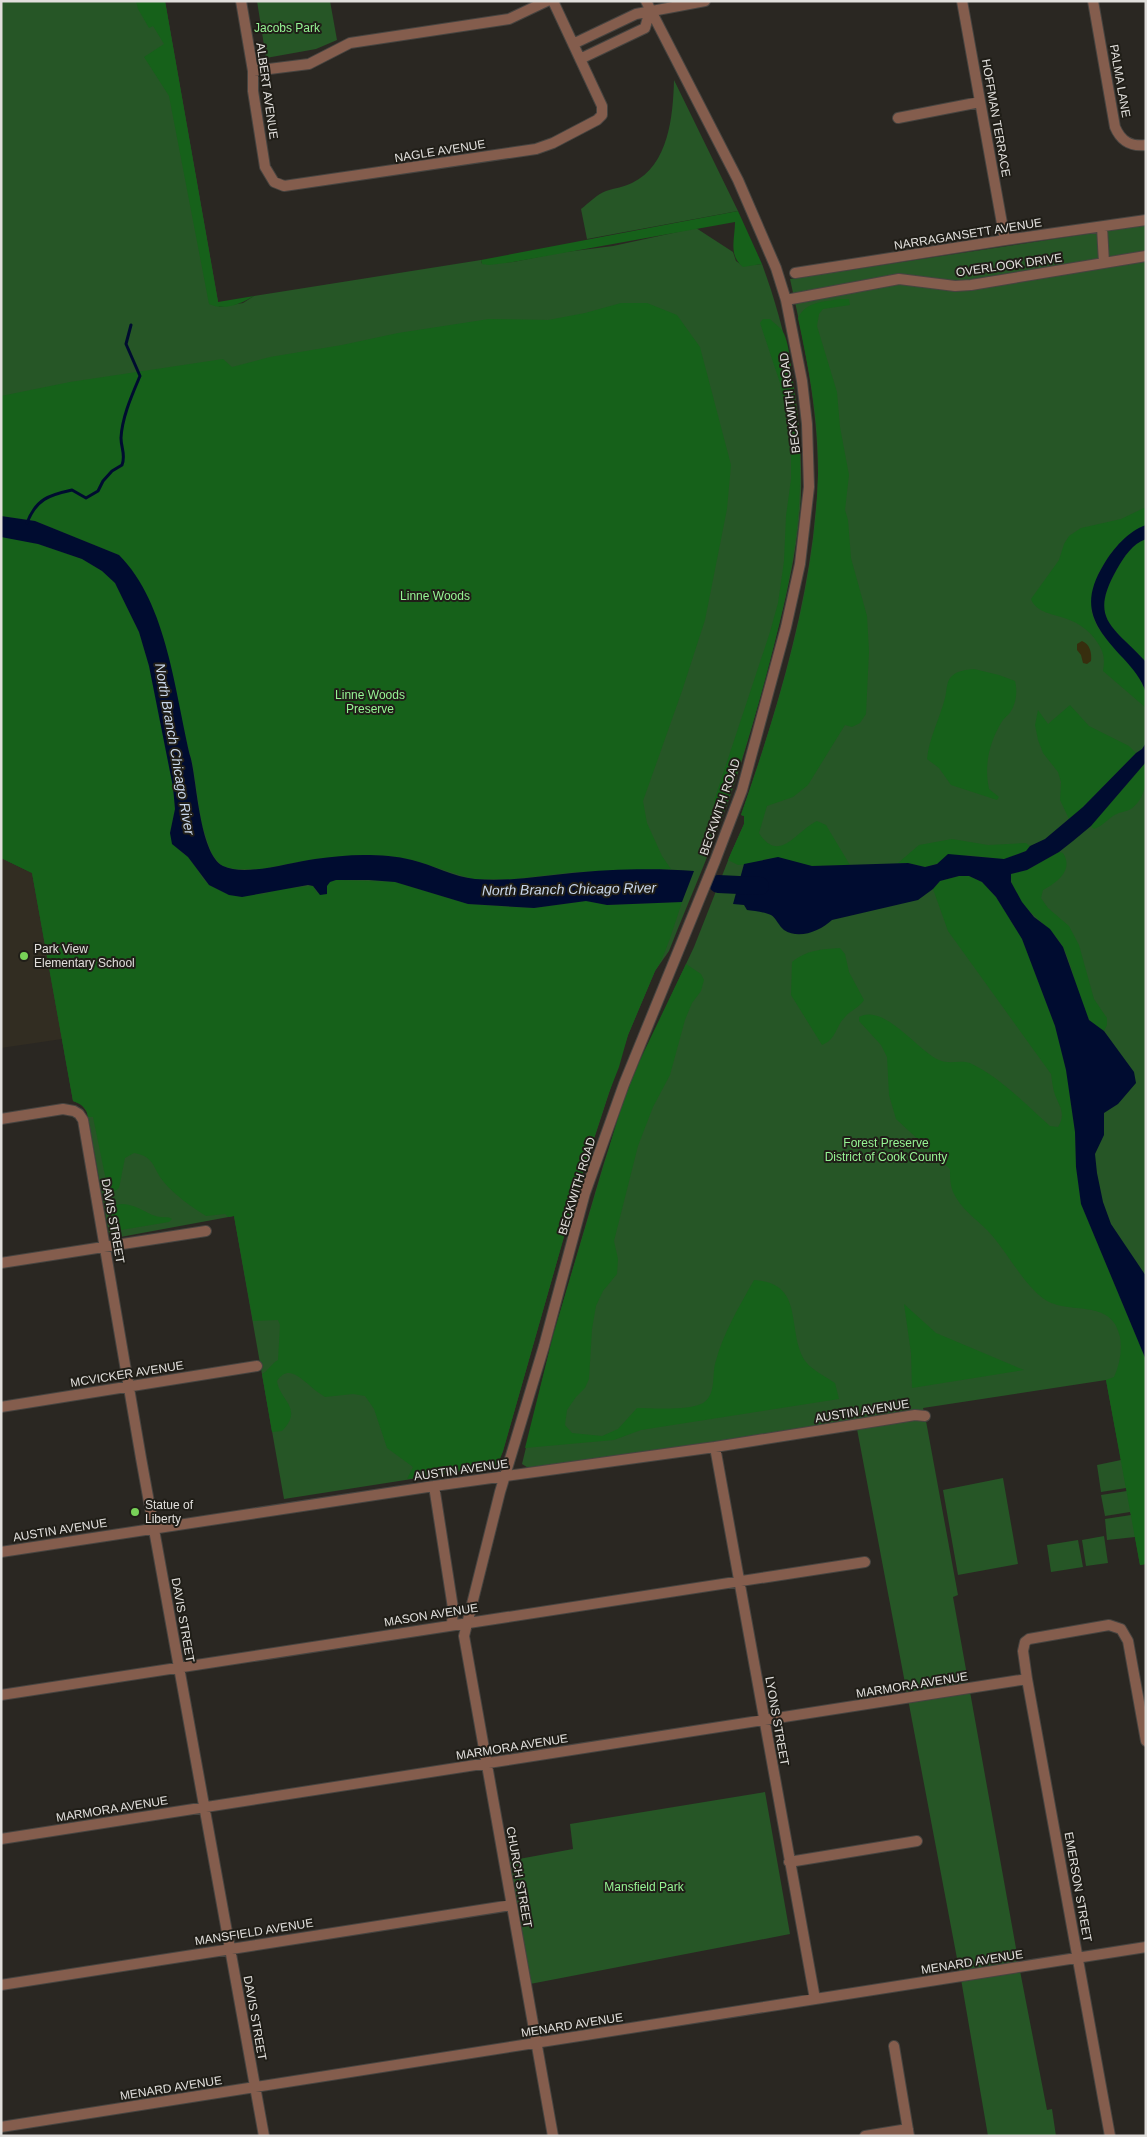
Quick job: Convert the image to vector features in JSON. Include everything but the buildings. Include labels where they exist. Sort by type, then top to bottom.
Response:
[{"type":"street","name":"ALBERT AVENUE","points":[[241,1],[253,71],[252,91],[265,167],[274,182]]},
{"type":"street","points":[[253,71],[309,64],[350,43],[509,19],[548,1]]},
{"type":"street","points":[[552,1],[580,59],[645,28],[648,6]]},
{"type":"street","points":[[573,44],[636,14],[648,6],[705,1]]},
{"type":"street","name":"HOFFMAN TERRACE","points":[[962,1],[1005,240]]},
{"type":"street","name":"PALMA LANE","points":[[1093,1],[1115,127],[1124,141],[1132,145],[1146,144]]},
{"type":"street","name":"BECKWITH ROAD","points":[[467,1622],[505,1477],[544,1346],[586,1193],[624,1084],[694,914],[742,790],[786,627],[800,564],[806,522],[809,457],[807,424],[802,381],[786,300],[759,225],[738,180],[648,6]]},
{"type":"street","name":"NAGLE AVENUE","points":[[274,182],[284,186],[294,186],[536,150],[590,125],[602,115],[602,106],[580,59]]},
{"type":"street","points":[[898,118],[980,102]]},
{"type":"street","name":"NARRAGANSETT AVENUE","points":[[795,273],[1146,220]]},
{"type":"street","points":[[1102,227],[1104,263]]},
{"type":"street","name":"OVERLOOK DRIVE","points":[[786,300],[899,279],[955,286],[971,285],[1146,256]]},
{"type":"street","name":"DAVIS STREET","points":[[1,1119],[63,1109],[74,1110],[83,1120],[154,1529],[264,2136]]},
{"type":"street","points":[[1,1263],[206,1231]]},
{"type":"street","name":"MCVICKER AVENUE","points":[[1,1407],[257,1366]]},
{"type":"street","name":"AUSTIN AVENUE","points":[[1,1552],[434,1486],[716,1447],[906,1417],[925,1416]]},
{"type":"street","name":"LYONS STREET","points":[[716,1447],[815,1999]]},
{"type":"street","points":[[434,1486],[453,1608],[452,1624]]},
{"type":"street","name":"MASON AVENUE","points":[[1,1695],[452,1624],[865,1562]]},
{"type":"street","name":"CHURCH STREET","points":[[467,1622],[464,1636],[552,2136]]},
{"type":"street","name":"EMERSON STREET","points":[[1110,2136],[1027,1679],[1023,1651],[1025,1642],[1029,1639],[1109,1625],[1121,1630],[1128,1641],[1146,1741]]},
{"type":"street","name":"MARMORA AVENUE","points":[[1,1839],[1027,1679]]},
{"type":"street","points":[[789,1862],[917,1841]]},
{"type":"street","name":"MANSFIELD AVENUE","points":[[1,1985],[512,1905]]},
{"type":"street","name":"MENARD AVENUE","points":[[1,2127],[1146,1947]]},
{"type":"street","points":[[865,2136],[908,2132],[894,2046]]},
{"type":"shaded area","name":"Park View Elementary School","points":[[1,858],[32,873],[62,1039],[1,1048]]},
{"type":"green space","name":"Linne Woods Preserve","points":[[1,1],[165,1],[219,307],[243,303],[254,296],[481,260],[482,264],[513,262],[558,253],[613,246],[696,228],[733,252],[736,261],[743,266],[762,264],[772,292],[787,348],[800,435],[800,512],[792,569],[751,731],[728,803],[669,951],[655,971],[628,1035],[577,1191],[503,1451],[495,1466],[284,1499],[234,1216],[115,1238],[109,1234],[87,1112],[81,1104],[73,1101],[32,873],[1,858]]},
{"type":"green space","points":[[136,1],[165,1],[218,302],[254,296],[244,302],[226,307],[209,304],[169,96],[144,57],[164,44],[153,26],[149,28],[138,9]]},
{"type":"green space","name":"Jacobs Park","points":[[257,1],[330,1],[337,40],[316,49],[266,58]]},
{"type":"green space","points":[[674,80],[738,211],[587,239],[581,209],[603,192],[632,183],[644,175],[654,164],[661,152],[670,124]]},
{"type":"green space","points":[[738,211],[762,264],[743,267],[738,262],[733,246],[735,222],[513,262],[489,265],[482,264],[481,260]]},
{"type":"green space","name":"Forest Preserve District of Cook County","points":[[1146,225],[1146,1564],[1140,1565],[1135,1537],[1107,1540],[1105,1519],[1131,1515],[1130,1512],[1105,1516],[1101,1495],[1127,1491],[1126,1488],[1101,1492],[1097,1465],[1121,1460],[1106,1380],[923,1408],[924,1412],[530,1469],[522,1464],[553,1336],[603,1166],[629,1085],[694,947],[744,824],[744,816],[741,815],[774,713],[801,608],[813,537],[818,481],[817,448],[813,399],[790,279]]},
{"type":"green space","points":[[849,299],[850,305],[823,309],[819,314],[817,326],[837,392],[840,427],[849,475],[845,510],[848,520],[851,558],[867,616],[869,651],[866,714],[860,723],[852,727],[845,725],[808,785],[793,797],[767,806],[759,833],[766,842],[774,846],[781,846],[817,821],[826,825],[850,865],[812,866],[769,858],[751,864],[738,865],[728,860],[744,824],[744,816],[741,815],[793,648],[803,604],[816,518],[817,435],[810,377],[798,318],[801,312],[811,305]]},
{"type":"green space","name":"Linne Woods","points":[[621,303],[647,303],[677,315],[700,347],[731,465],[727,509],[705,620],[643,801],[647,823],[662,856],[671,869],[574,872],[513,879],[473,879],[413,860],[390,856],[363,855],[314,859],[261,869],[235,869],[222,866],[212,854],[202,825],[193,766],[183,726],[119,555],[35,521],[1,516],[1,396],[70,382],[223,359],[232,367],[270,357],[398,333],[489,319],[548,320],[585,313]]},
{"type":"green space","points":[[763,319],[770,319],[782,330],[789,352],[798,428],[800,494],[793,558],[771,657],[748,739],[721,820],[716,815],[714,801],[778,603],[784,561],[786,516],[791,479],[791,440],[780,383],[760,323]]},
{"type":"green space","points":[[1146,507],[1146,525],[1128,536],[1111,553],[1098,574],[1091,611],[1097,627],[1135,671],[1145,690],[1146,708],[1103,671],[1103,652],[1088,631],[1080,625],[1041,610],[1033,604],[1031,599],[1059,560],[1064,544],[1069,536],[1081,528],[1121,519]]},
{"type":"green space","points":[[1,537],[38,544],[82,559],[102,571],[115,583],[139,632],[149,666],[173,787],[175,809],[170,833],[181,852],[188,857],[209,885],[229,895],[264,894],[280,889],[313,886],[317,893],[330,882],[336,880],[395,882],[468,904],[534,908],[586,901],[607,905],[682,902],[666,948],[628,1035],[619,1067],[608,1095],[577,1191],[503,1451],[495,1466],[407,1479],[413,1467],[387,1448],[374,1409],[365,1396],[353,1394],[325,1397],[300,1378],[288,1373],[281,1376],[277,1381],[291,1410],[291,1416],[282,1431],[272,1432],[262,1374],[278,1360],[280,1325],[278,1320],[253,1321],[234,1216],[228,1217],[225,1214],[206,1216],[172,1191],[159,1176],[150,1160],[134,1153],[125,1158],[119,1188],[113,1192],[108,1190],[93,1117],[88,1117],[83,1107],[73,1101],[32,873],[1,858]]},
{"type":"green space","points":[[1146,539],[1146,662],[1108,621],[1105,611],[1105,600],[1117,569],[1129,551]]},
{"type":"green space","points":[[974,669],[1015,681],[1016,685],[1016,698],[1013,707],[997,731],[987,763],[989,789],[999,797],[997,800],[951,785],[939,768],[927,759],[949,681],[957,673]]},
{"type":"green space","points":[[1070,705],[1089,726],[1129,746],[1136,753],[1069,819],[1060,800],[1061,782],[1058,772],[1043,753],[1035,725],[1038,710],[1048,724]]},
{"type":"green space","points":[[1146,762],[1144,788],[1140,799],[1131,809],[1115,815],[1094,829],[1091,826]]},
{"type":"green space","points":[[952,839],[988,845],[1026,843],[1030,846],[1026,851],[1004,859],[967,855],[925,867],[898,863],[919,845]]},
{"type":"green space","points":[[1059,852],[1063,853],[1066,859],[1065,870],[1054,884],[1043,890],[1041,898],[1048,908],[1069,926],[1079,945],[1094,999],[1107,1018],[1107,1025],[1104,1031],[1092,1023],[1085,1011],[1063,947],[1049,929],[1024,905],[1017,896],[1013,886],[1011,874],[1027,870]]},
{"type":"green space","points":[[959,876],[969,876],[982,882],[996,897],[1022,939],[1055,1026],[1066,1070],[1075,1132],[1076,1167],[1081,1204],[1146,1360],[1146,1564],[1140,1565],[1106,1380],[1114,1377],[1120,1357],[1120,1337],[1115,1325],[1108,1317],[1099,1312],[1054,1304],[1036,1293],[995,1239],[964,1208],[953,1192],[950,1169],[896,1119],[889,1095],[887,1057],[881,1045],[859,1021],[859,1017],[869,1014],[879,1017],[890,1022],[939,1060],[972,1064],[1003,1084],[1050,1126],[1058,1127],[1062,1114],[1054,1093],[1051,1074],[948,931],[933,889],[940,881]]},
{"type":"green space","points":[[840,948],[845,954],[849,972],[864,1000],[845,1017],[831,1040],[822,1045],[791,995],[792,962],[809,953]]},
{"type":"green space","points":[[686,964],[701,974],[704,980],[701,991],[692,1003],[685,1020],[670,1075],[653,1107],[638,1146],[614,1241],[618,1259],[617,1274],[603,1291],[596,1306],[592,1329],[589,1379],[585,1388],[567,1410],[565,1425],[572,1433],[602,1436],[618,1429],[637,1408],[689,1407],[697,1406],[707,1400],[712,1391],[715,1364],[722,1342],[754,1280],[771,1283],[782,1290],[788,1299],[792,1311],[796,1337],[806,1362],[815,1371],[835,1383],[839,1399],[641,1430],[614,1440],[525,1448],[553,1336],[621,1108],[639,1062]]},
{"type":"green space","points":[[122,1204],[134,1206],[152,1215],[172,1219],[169,1222],[115,1231],[111,1206]]},
{"type":"green space","points":[[904,1304],[936,1333],[1024,1370],[912,1388],[911,1353]]},
{"type":"green space","points":[[919,1420],[926,1421],[958,1595],[953,1597],[1021,1976],[1047,2110],[1052,2109],[1056,2136],[988,2136],[962,1985],[857,1429]]},
{"type":"green space","points":[[1003,1478],[1018,1564],[958,1575],[943,1490]]},
{"type":"green space","points":[[1104,1536],[1108,1563],[1086,1566],[1082,1540]]},
{"type":"green space","points":[[1078,1540],[1083,1567],[1051,1572],[1047,1545]]},
{"type":"green space","name":"Mansfield Park","points":[[765,1792],[790,1934],[530,1984],[508,1861],[573,1849],[570,1824]]},
{"type":"sand","points":[[1082,641],[1087,644],[1091,652],[1091,661],[1087,664],[1083,663],[1081,655],[1077,650],[1077,644]]},
{"type":"water","points":[[1,516],[35,521],[119,555],[136,575],[149,599],[167,651],[191,759],[204,833],[215,859],[223,866],[243,870],[268,868],[315,859],[370,855],[406,859],[459,876],[487,880],[617,870],[665,869],[694,871],[682,902],[607,905],[586,901],[534,908],[468,904],[395,882],[369,880],[336,880],[330,882],[327,886],[327,894],[320,895],[313,886],[308,885],[242,897],[229,895],[209,885],[188,857],[172,844],[170,833],[175,809],[173,787],[149,666],[139,632],[115,583],[102,571],[82,559],[38,544],[1,537]]},
{"type":"water","points":[[1146,525],[1146,539],[1129,551],[1117,569],[1105,600],[1105,611],[1108,621],[1115,630],[1146,662],[1146,693],[1136,674],[1097,625],[1091,603],[1096,578],[1108,558],[1127,536]]},
{"type":"water","points":[[1146,743],[1146,762],[1091,826],[1059,852],[1027,870],[1011,874],[1011,882],[1022,902],[1034,917],[1050,929],[1063,947],[1089,1020],[1104,1031],[1134,1072],[1136,1083],[1118,1104],[1104,1113],[1104,1135],[1095,1154],[1103,1202],[1111,1224],[1146,1276],[1146,1360],[1081,1204],[1076,1167],[1075,1132],[1066,1070],[1055,1026],[1022,939],[996,897],[982,882],[969,876],[959,876],[940,881],[918,900],[832,920],[822,928],[803,934],[790,933],[784,930],[771,915],[747,910],[744,905],[733,904],[744,864],[778,857],[812,866],[908,863],[925,867],[937,864],[948,854],[1004,859],[1026,851],[1030,846],[1045,839],[1083,807]]},
{"type":"waterway","points":[[27,523],[35,508],[44,499],[72,490],[86,498],[98,491],[103,481],[112,471],[122,465],[121,438],[123,422],[140,376],[126,344],[131,325]]},
{"type":"waterway","name":"North Branch Chicago River","points":[[718,884],[760,886]]},
{"type":"place","name":"Park View Elementary School","points":[[24,956]]},
{"type":"place","name":"Statue of Liberty","points":[[135,1512]]}]
